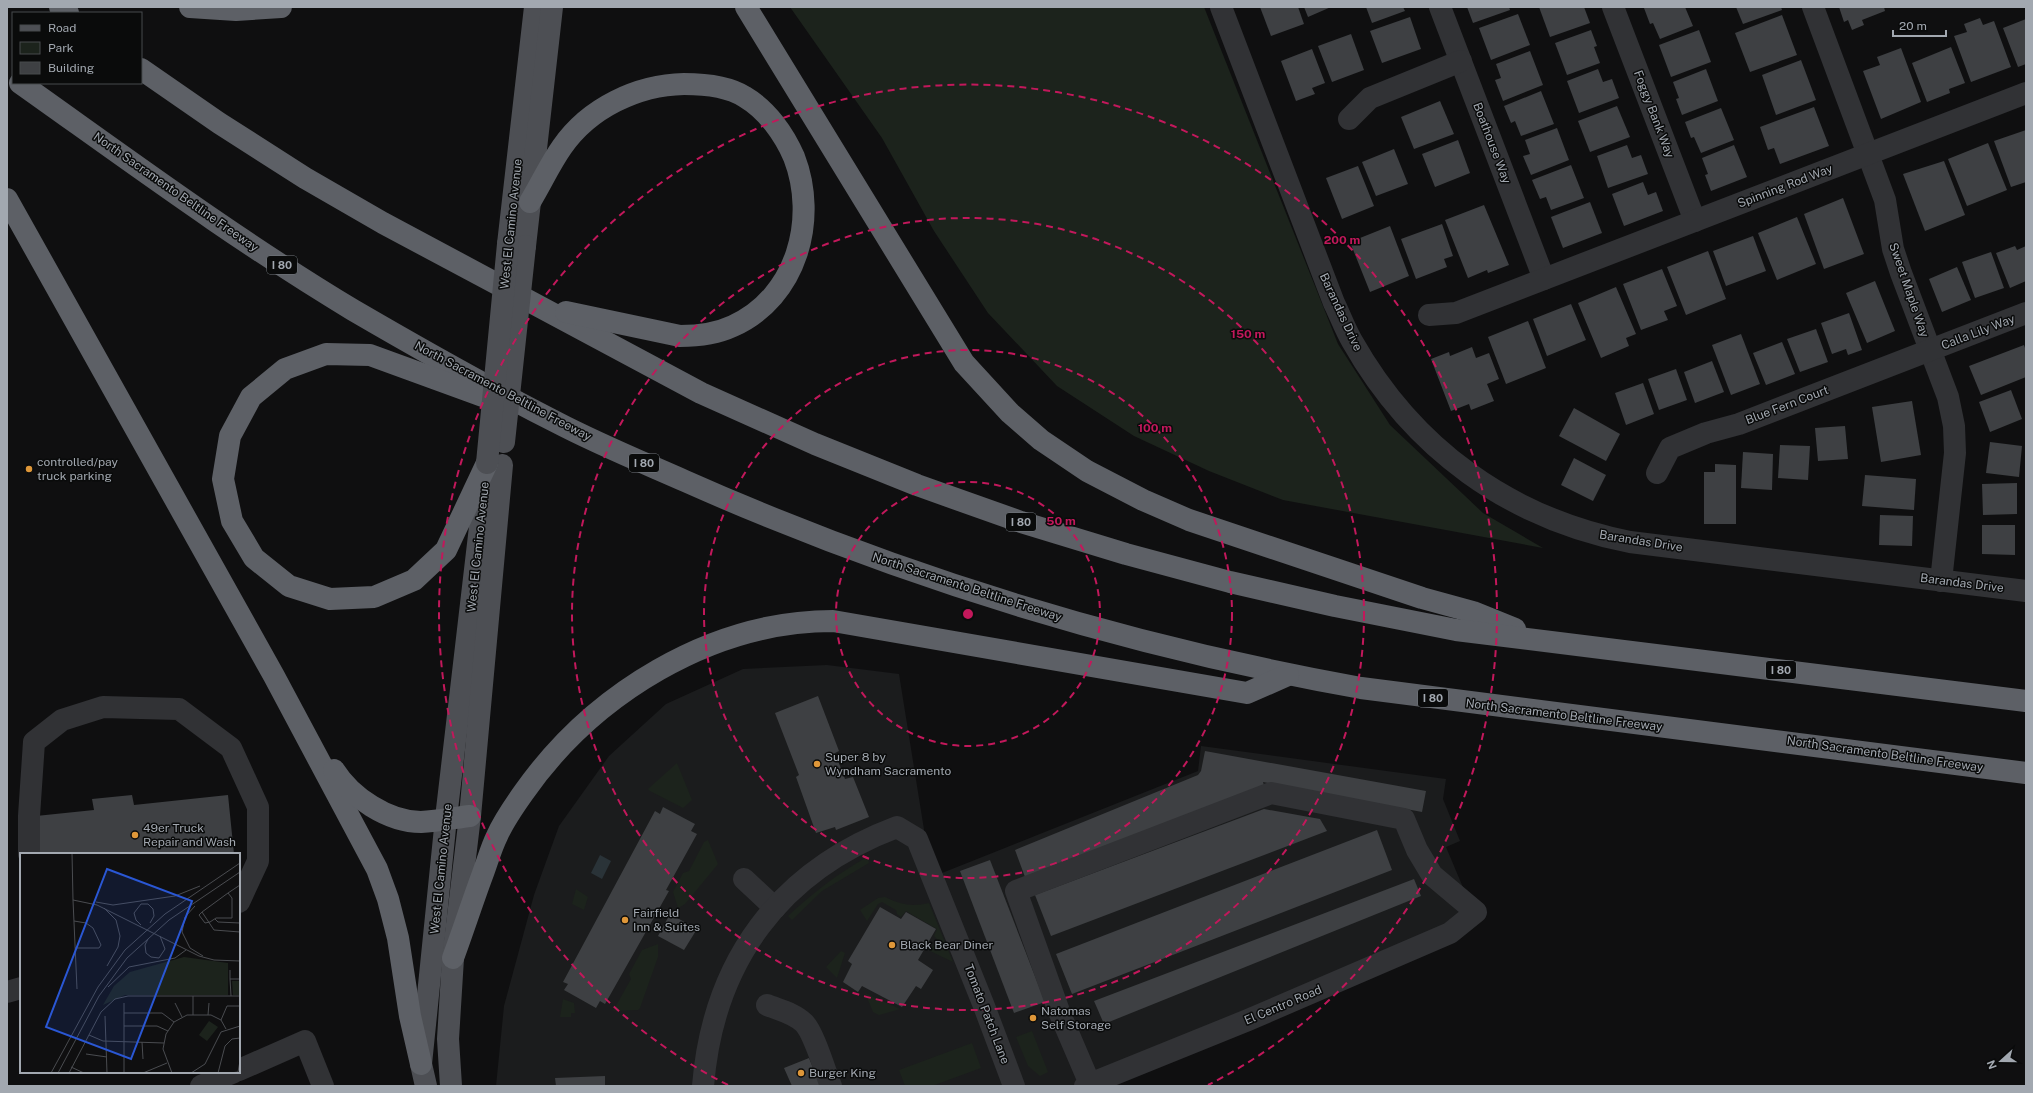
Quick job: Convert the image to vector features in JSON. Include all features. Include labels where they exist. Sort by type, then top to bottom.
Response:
[{"type":"highway","points":[[190,7],[236,10],[281,7]]},
{"type":"highway","points":[[746,7],[964,363],[1010,413],[1041,440],[1075,464],[1111,485],[1189,520],[1422,598],[1473,612],[1537,639]]},
{"type":"highway","name":"I 80","points":[[142,70],[219,123],[305,178],[383,223],[701,393],[808,441],[917,484],[1021,522],[1126,554],[1230,582],[1320,603],[1456,630],[2026,701]]},
{"type":"highway","name":"North Sacramento Beltline Freeway","points":[[21,84],[160,183],[258,250],[359,313],[448,364],[558,423],[731,501],[834,542],[910,570],[1015,605],[1100,629],[1185,652],[1288,675],[1369,689],[2026,773]]},
{"type":"highway","points":[[530,202],[563,147],[575,131],[594,115],[623,97],[651,88],[676,84],[697,84],[721,88],[745,96],[764,111],[777,126],[790,147],[799,170],[804,193],[804,218],[801,241],[786,278],[768,302],[751,316],[733,326],[697,336],[680,336],[537,306]]},
{"type":"highway","points":[[7,199],[274,676],[377,869],[388,899],[398,938],[410,1016],[421,1064]]},
{"type":"highway","points":[[494,464],[446,550],[414,580],[374,597],[330,599],[289,586],[254,558],[232,522],[223,479],[230,436],[252,397],[285,369],[326,354],[370,355],[558,423]]},
{"type":"highway","points":[[453,958],[497,836],[512,810],[538,773],[568,739],[625,691],[664,667],[692,653],[736,636],[803,622],[833,622],[867,626],[918,637],[1247,693],[1288,675]]},
{"type":"highway","points":[[274,676],[336,774],[352,792],[385,815],[420,822],[470,816]]},
{"type":"main road","name":"West El Camino Avenue","points":[[426,1086],[421,1064],[446,818],[494,464],[517,245],[535,7]]},
{"type":"main road","name":"West El Camino Avenue","points":[[517,245],[530,202],[552,7]]},
{"type":"main road","name":"West El Camino Avenue","points":[[450,1086],[448,1040],[453,958],[470,816],[494,464]]},
{"type":"street","name":"Barandas Drive","points":[[1221,7],[1334,303],[1352,340],[1373,375],[1398,408],[1430,443],[1456,465],[1490,488],[1526,508],[1564,524],[1603,537],[1630,542],[2026,591]]},
{"type":"street","name":"Boathouse Way","points":[[1440,7],[1544,279]]},
{"type":"street","name":"Foggy Bank Way","points":[[1613,7],[1695,221]]},
{"type":"street","name":"Sweet Maple Way","points":[[1813,7],[1885,200],[1894,249],[1901,273],[1948,397],[1954,426],[1955,446],[1954,472],[1941,581]]},
{"type":"street","points":[[1349,119],[1370,98],[1461,61]]},
{"type":"street","name":"Spinning Rod Way","points":[[1429,315],[1456,313],[2026,93]]},
{"type":"street","name":"Calla Lily Way","points":[[1931,350],[2026,313]]},
{"type":"street","name":"Blue Fern Court","points":[[1657,473],[1670,448],[1706,433],[1739,424],[1931,350]]},
{"type":"street","points":[[29,853],[29,816],[34,742],[62,720],[103,707],[179,709],[231,748],[258,807],[258,861],[240,900]]},
{"type":"street","name":"El Centro Road","points":[[1271,794],[1404,819],[1417,850],[1432,875],[1476,912],[1450,933],[1248,1020],[1087,1085],[1016,891],[1271,794]]},
{"type":"street","name":"Tomato Patch Lane","points":[[703,1086],[710,1033],[726,985],[748,941],[775,908],[798,884],[819,867],[856,844],[897,826],[917,839],[984,1006],[1014,1086]]},
{"type":"street","points":[[744,879],[775,908]]},
{"type":"street","points":[[7,992],[20,988]]},
{"type":"street","points":[[767,1005],[794,1015],[804,1023],[810,1031],[831,1086]]},
{"type":"street","points":[[240,1070],[305,1041],[323,1086]]},
{"type":"street","points":[[194,1073],[201,1086],[232,1073]]},
{"type":"shaded area","points":[[827,665],[899,674],[927,848],[937,875],[1198,771],[1201,746],[1446,779],[1443,799],[1460,841],[1446,847],[1470,904],[1424,941],[1071,1086],[496,1086],[504,1006],[534,895],[559,826],[609,756],[666,704],[743,669]]},
{"type":"shaded area","points":[[600,855],[611,861],[602,879],[591,873]]},
{"type":"green space","points":[[790,7],[1204,7],[1338,344],[1390,425],[1483,513],[1543,548],[1283,500],[1209,471],[1134,436],[1057,386],[988,313],[934,231],[882,138]]},
{"type":"green space","points":[[677,763],[692,800],[683,808],[648,789]]},
{"type":"green space","points":[[708,840],[718,864],[685,904],[678,908],[673,892],[683,873],[689,871],[704,842]]},
{"type":"green space","points":[[867,857],[869,863],[822,891],[792,920],[788,916],[826,884]]},
{"type":"green space","points":[[576,889],[588,897],[584,910],[572,904]]},
{"type":"green space","points":[[885,897],[896,902],[907,904],[918,905],[929,903],[953,962],[930,951],[937,939],[934,936],[937,929],[906,911],[901,917],[897,914],[896,910],[882,902],[878,904],[867,921],[860,910],[878,898]]},
{"type":"green space","points":[[658,944],[658,957],[640,1008],[638,1010],[613,1011],[631,979],[629,974],[642,950]]},
{"type":"green space","points":[[841,951],[845,953],[837,978],[826,967]]},
{"type":"green space","points":[[865,993],[900,1009],[879,1015],[873,1012]]},
{"type":"green space","points":[[563,999],[574,1003],[575,1013],[571,1013],[571,1017],[560,1017]]},
{"type":"green space","points":[[1032,1031],[1048,1072],[1040,1076],[1028,1066],[1016,1037]]},
{"type":"green space","points":[[972,1043],[981,1068],[932,1086],[905,1086],[899,1070]]},
{"type":"building","points":[[1260,7],[1298,7],[1304,24],[1271,36]]},
{"type":"building","points":[[1304,7],[1331,7],[1308,17]]},
{"type":"building","points":[[1366,7],[1403,7],[1405,11],[1372,23]]},
{"type":"building","points":[[1467,7],[1509,7],[1510,10],[1473,23]]},
{"type":"building","points":[[1539,7],[1584,7],[1590,23],[1550,37]]},
{"type":"building","points":[[1685,7],[1693,26],[1660,39],[1653,23],[1650,24],[1644,8]]},
{"type":"building","points":[[1736,7],[1781,7],[1782,10],[1743,24]]},
{"type":"building","points":[[1839,7],[1884,7],[1885,11],[1862,20],[1864,25],[1852,30],[1848,20],[1844,22]]},
{"type":"building","points":[[1518,14],[1530,45],[1491,60],[1479,28]]},
{"type":"building","points":[[1782,15],[1797,55],[1750,72],[1735,33]]},
{"type":"building","points":[[1410,17],[1421,49],[1382,63],[1370,31]]},
{"type":"building","points":[[1980,18],[1983,25],[1994,21],[2011,67],[1971,82],[1954,36],[1967,32],[1964,24]]},
{"type":"building","points":[[2026,19],[2026,64],[2018,67],[2003,28]]},
{"type":"building","points":[[1591,30],[1597,46],[1594,47],[1600,63],[1567,75],[1555,43]]},
{"type":"building","points":[[1699,30],[1711,62],[1671,77],[1659,45]]},
{"type":"building","points":[[1351,34],[1364,70],[1332,82],[1318,46]]},
{"type":"building","points":[[1951,47],[1965,83],[1949,89],[1950,93],[1927,102],[1912,63]]},
{"type":"building","points":[[1901,48],[1921,102],[1881,119],[1863,71],[1880,65],[1877,57]]},
{"type":"building","points":[[1312,49],[1325,83],[1312,88],[1315,94],[1296,101],[1281,61]]},
{"type":"building","points":[[1530,51],[1543,85],[1503,101],[1495,80],[1501,78],[1496,64]]},
{"type":"building","points":[[1801,60],[1816,100],[1776,115],[1762,75]]},
{"type":"building","points":[[1598,69],[1603,82],[1612,79],[1619,98],[1579,113],[1567,81]]},
{"type":"building","points":[[1706,69],[1718,101],[1682,115],[1676,99],[1679,98],[1673,82]]},
{"type":"building","points":[[1541,91],[1554,124],[1521,136],[1515,121],[1511,123],[1504,106]]},
{"type":"building","points":[[1440,101],[1454,134],[1414,149],[1401,117]]},
{"type":"building","points":[[1617,106],[1630,137],[1590,152],[1578,121]]},
{"type":"building","points":[[1814,107],[1829,146],[1780,164],[1774,148],[1768,150],[1760,127]]},
{"type":"building","points":[[1721,108],[1734,140],[1701,153],[1694,137],[1691,138],[1685,122]]},
{"type":"building","points":[[1557,128],[1569,160],[1531,175],[1523,156],[1530,154],[1525,140]]},
{"type":"building","points":[[2026,130],[2026,182],[2011,187],[1994,141]]},
{"type":"building","points":[[1458,140],[1470,173],[1435,187],[1422,154]]},
{"type":"building","points":[[1988,143],[2007,190],[1967,206],[1948,159]]},
{"type":"building","points":[[1627,145],[1632,158],[1641,155],[1648,174],[1608,188],[1597,156]]},
{"type":"building","points":[[1734,145],[1747,177],[1711,191],[1705,175],[1708,174],[1702,158]]},
{"type":"building","points":[[1394,149],[1408,184],[1376,196],[1362,162]]},
{"type":"building","points":[[1944,161],[1965,215],[1925,231],[1903,174]]},
{"type":"building","points":[[1571,165],[1584,198],[1551,210],[1546,197],[1540,199],[1532,180]]},
{"type":"building","points":[[1358,166],[1374,206],[1342,219],[1326,178]]},
{"type":"building","points":[[1643,182],[1648,195],[1656,192],[1663,211],[1624,226],[1612,194]]},
{"type":"building","points":[[1843,198],[1864,254],[1824,269],[1804,214]]},
{"type":"building","points":[[1590,202],[1602,233],[1563,248],[1551,217]]},
{"type":"building","points":[[1484,205],[1509,265],[1488,273],[1487,270],[1468,278],[1445,220]]},
{"type":"building","points":[[1797,217],[1816,264],[1777,280],[1758,233]]},
{"type":"building","points":[[1442,224],[1453,256],[1444,259],[1447,267],[1416,279],[1401,239]]},
{"type":"building","points":[[1390,226],[1409,276],[1370,292],[1350,242]]},
{"type":"building","points":[[1753,236],[1766,271],[1726,286],[1713,251]]},
{"type":"building","points":[[2015,246],[2017,250],[2026,246],[2026,281],[2010,288],[1996,253]]},
{"type":"building","points":[[1708,251],[1726,299],[1686,315],[1667,267]]},
{"type":"building","points":[[1991,252],[2004,288],[1975,298],[1962,262]]},
{"type":"building","points":[[1957,267],[1971,300],[1942,312],[1929,279]]},
{"type":"building","points":[[1662,269],[1677,306],[1664,311],[1668,320],[1641,330],[1623,284]]},
{"type":"building","points":[[1875,281],[1895,331],[1867,343],[1846,293]]},
{"type":"building","points":[[1616,287],[1636,334],[1626,338],[1629,346],[1601,358],[1578,303]]},
{"type":"building","points":[[1571,304],[1586,340],[1547,356],[1533,319]]},
{"type":"building","points":[[1849,313],[1862,350],[1848,355],[1846,349],[1832,354],[1821,323]]},
{"type":"building","points":[[1528,321],[1546,368],[1506,384],[1488,337]]},
{"type":"building","points":[[1816,329],[1828,362],[1800,372],[1787,339]]},
{"type":"building","points":[[1741,334],[1760,384],[1731,395],[1712,345]]},
{"type":"building","points":[[1782,342],[1795,374],[1766,385],[1753,353]]},
{"type":"building","points":[[2024,345],[2026,351],[2026,377],[1981,395],[1969,366]]},
{"type":"building","points":[[1472,347],[1476,358],[1489,353],[1499,379],[1487,384],[1494,401],[1471,410],[1469,404],[1451,411],[1431,359],[1449,352],[1450,356]]},
{"type":"building","points":[[1712,361],[1724,392],[1695,403],[1684,372]]},
{"type":"building","points":[[1676,369],[1687,400],[1659,410],[1648,379]]},
{"type":"building","points":[[1643,383],[1654,414],[1626,425],[1615,393]]},
{"type":"building","points":[[2011,390],[2022,419],[1990,432],[1979,402]]},
{"type":"building","points":[[1912,401],[1921,455],[1881,462],[1872,407]]},
{"type":"building","points":[[1574,408],[1620,434],[1606,461],[1559,436]]},
{"type":"building","points":[[1845,426],[1848,459],[1818,461],[1815,428]]},
{"type":"building","points":[[1990,442],[2022,446],[2019,477],[1986,473]]},
{"type":"building","points":[[1780,445],[1810,446],[1808,480],[1778,478]]},
{"type":"building","points":[[1743,452],[1773,454],[1772,490],[1741,488]]},
{"type":"building","points":[[1574,458],[1606,475],[1593,501],[1561,485]]},
{"type":"building","points":[[1715,464],[1736,465],[1736,524],[1704,524],[1704,472],[1715,472]]},
{"type":"building","points":[[1865,475],[1916,479],[1914,510],[1862,506]]},
{"type":"building","points":[[2017,483],[2017,514],[1983,515],[1982,484]]},
{"type":"building","points":[[1880,515],[1913,516],[1912,546],[1879,545]]},
{"type":"building","points":[[1982,525],[2015,525],[2015,555],[1982,554]]},
{"type":"building","name":"Super 8 by Wyndham Sacramento","points":[[818,696],[839,751],[835,753],[845,779],[853,777],[869,817],[836,830],[835,827],[816,833],[796,777],[799,775],[775,713]]},
{"type":"building","points":[[1205,751],[1426,791],[1422,812],[1263,782],[1264,785],[1025,877],[1015,850],[1198,775],[1201,771]]},
{"type":"building","name":"49er Truck Repair and Wash","points":[[132,795],[134,805],[228,795],[234,853],[40,853],[36,816],[94,810],[92,799]]},
{"type":"building","name":"Fairfield Inn & Suites","points":[[663,807],[695,824],[691,831],[697,834],[666,890],[669,891],[605,1004],[600,1001],[596,1008],[564,990],[568,984],[563,982],[655,811],[660,814]]},
{"type":"building","points":[[1264,809],[1320,819],[1327,831],[1051,936],[1035,895]]},
{"type":"building","points":[[1377,830],[1392,870],[1072,994],[1056,954]]},
{"type":"building","points":[[990,860],[1045,1002],[1014,1013],[960,871]]},
{"type":"building","points":[[1414,879],[1421,896],[1104,1024],[1094,1001]]},
{"type":"building","name":"Black Bear Diner","points":[[880,907],[901,919],[906,912],[936,929],[918,960],[933,970],[921,989],[916,986],[902,1007],[862,986],[858,992],[843,982],[852,964],[848,961]]},
{"type":"building","points":[[670,914],[697,929],[684,950],[658,936]]},
{"type":"building","name":"Burger King","points":[[809,1058],[818,1080],[825,1086],[792,1086],[784,1068]]},
{"type":"building","points":[[605,1076],[605,1086],[556,1086],[555,1078]]},
{"type":"place","name":"controlled/pay truck parking","points":[[29,469]]},
{"type":"place","name":"Super 8 by Wyndham Sacramento","points":[[817,764]]},
{"type":"place","name":"49er Truck Repair and Wash","points":[[135,835]]},
{"type":"place","name":"Fairfield Inn & Suites","points":[[625,920]]},
{"type":"place","name":"Black Bear Diner","points":[[892,945]]},
{"type":"place","name":"Natomas Self Storage","points":[[1033,1018]]},
{"type":"place","name":"Burger King","points":[[801,1073]]}]
